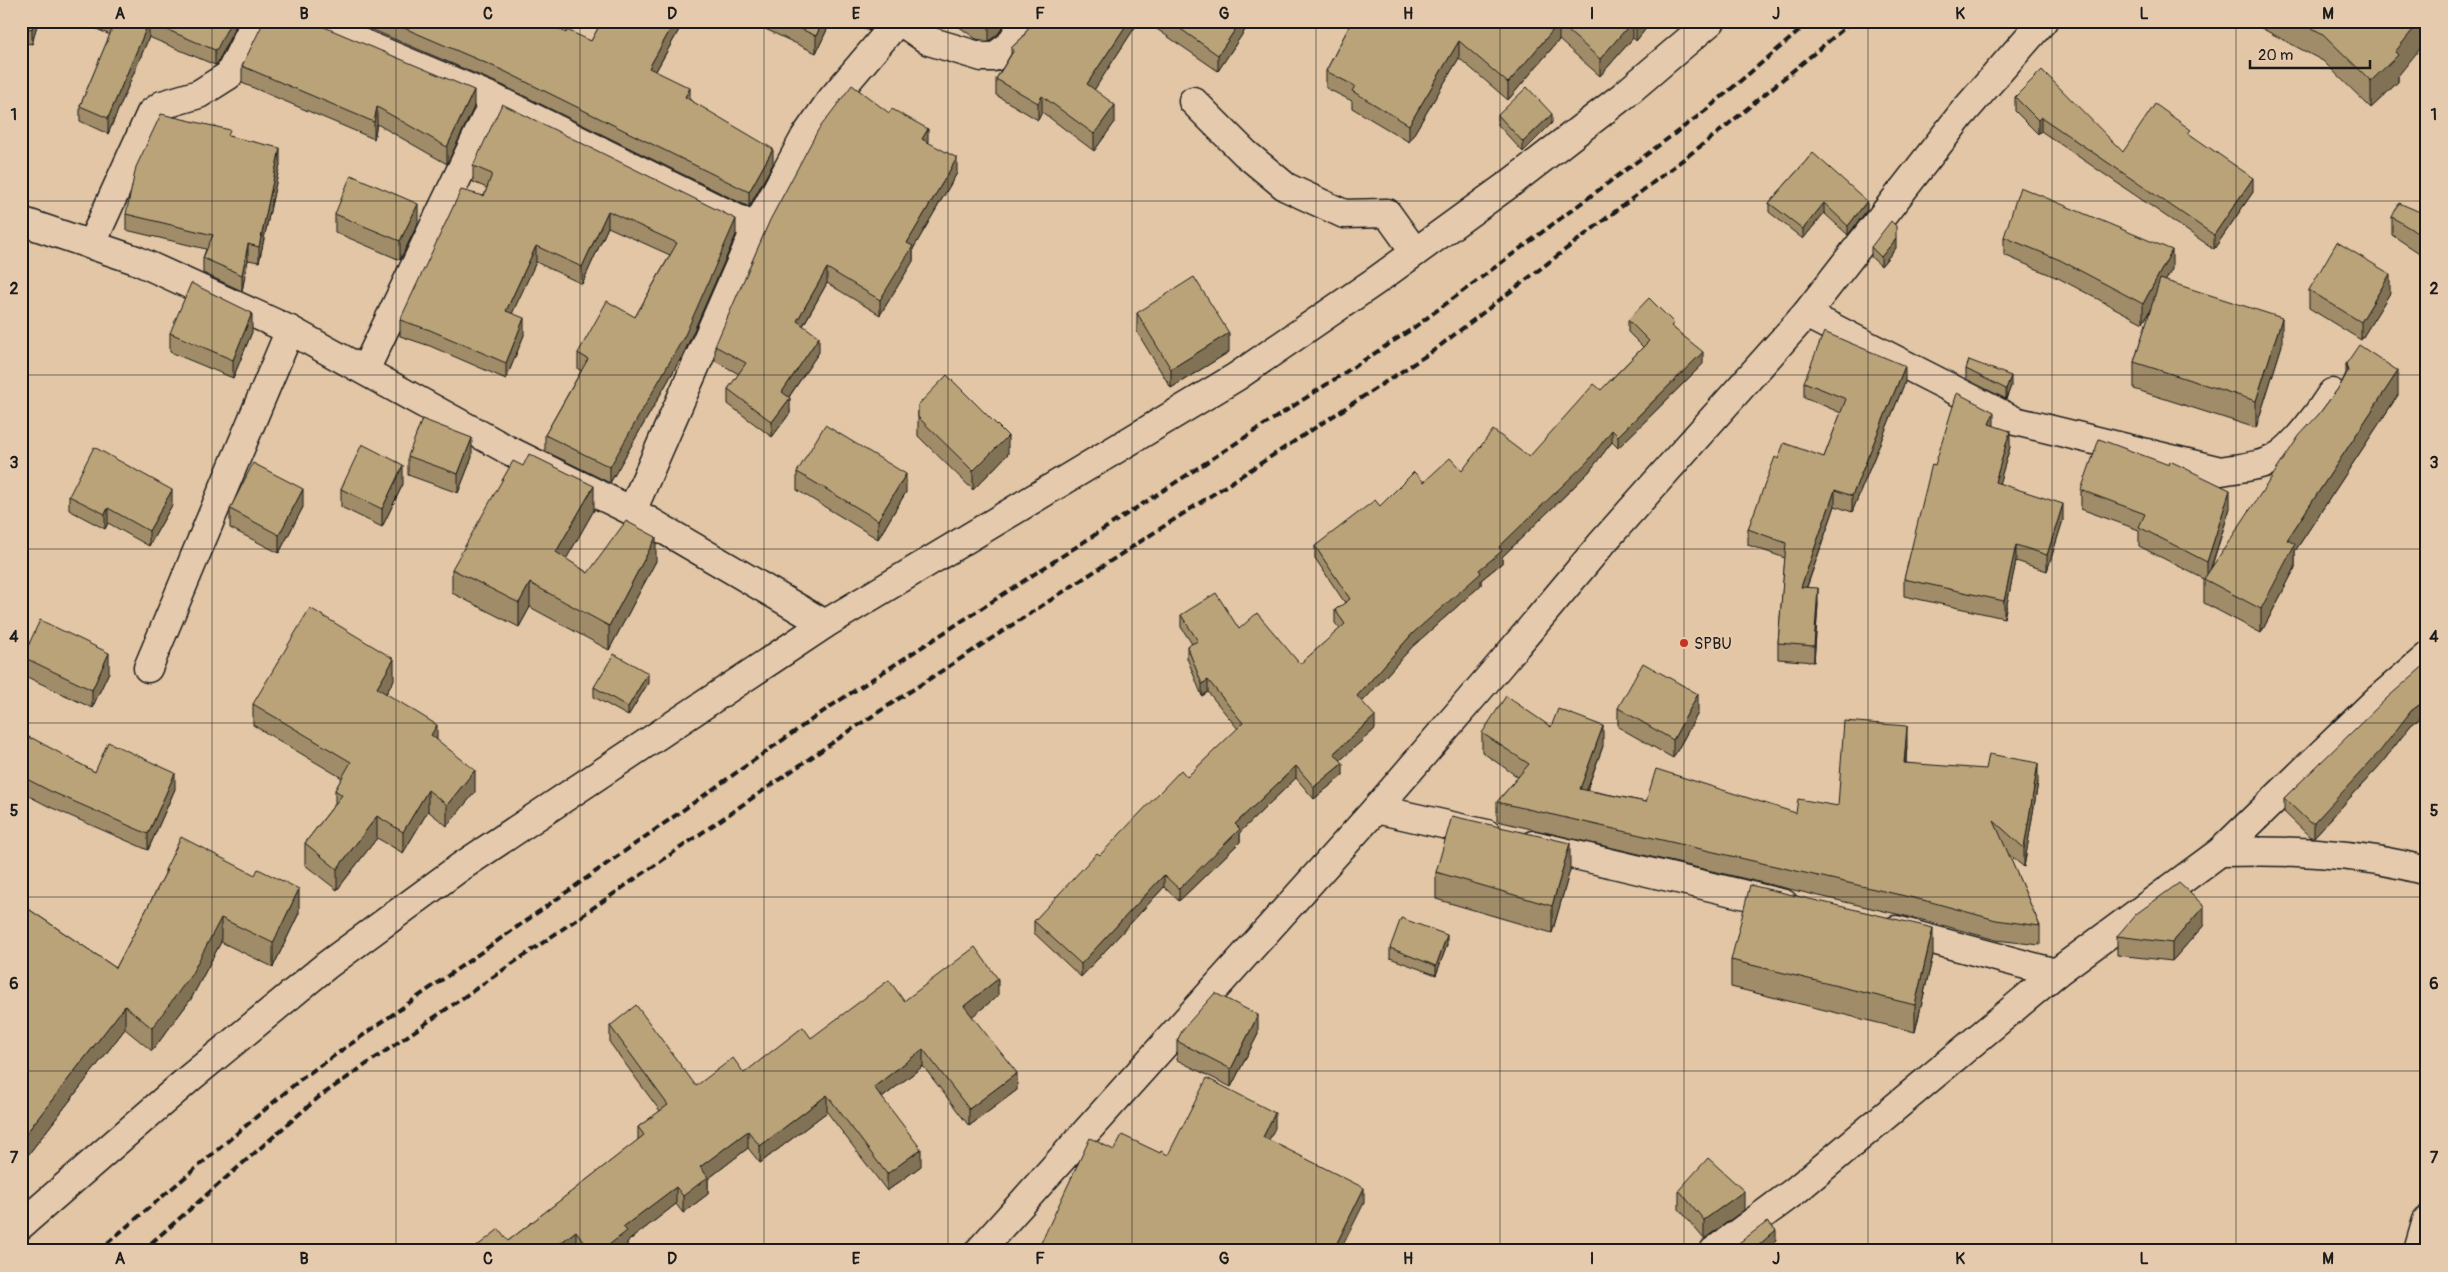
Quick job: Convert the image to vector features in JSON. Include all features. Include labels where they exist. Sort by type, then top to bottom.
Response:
[{"type":"street","points":[[91,245],[151,113],[162,105],[199,94],[229,75],[250,33],[253,21]]},
{"type":"street","points":[[320,21],[338,32],[495,99],[756,228]]},
{"type":"street","points":[[632,511],[756,228],[805,137],[831,100],[899,21],[929,41],[982,57],[994,57],[1010,45],[1024,21]]},
{"type":"street","points":[[21,1225],[191,1077],[327,965],[459,868],[825,624],[1236,377],[1512,182],[1623,96],[1711,21]]},
{"type":"street","points":[[979,1251],[1376,808],[1603,542],[1806,314],[1961,115],[2043,21]]},
{"type":"street","points":[[365,370],[495,99]]},
{"type":"street","points":[[1193,101],[1245,153],[1286,187],[1344,214],[1387,213],[1415,252]]},
{"type":"street","points":[[21,221],[136,260],[290,330],[508,450],[632,511],[825,624]]},
{"type":"street","points":[[1806,314],[2015,421],[2221,471],[2252,466],[2276,457],[2320,412],[2332,393]]},
{"type":"street","points":[[148,668],[290,330]]},
{"type":"street","points":[[1714,1251],[1795,1191],[2056,973],[2220,852],[2376,701],[2427,656]]},
{"type":"street","points":[[1376,808],[1811,910]]},
{"type":"street","points":[[2220,852],[2280,850],[2332,853],[2379,859],[2427,871]]},
{"type":"street","points":[[1869,923],[2056,973]]},
{"type":"street","points":[[2418,1251],[2427,1220]]},
{"type":"building","points":[[21,21],[34,21],[32,29],[26,28],[21,48]]},
{"type":"building","points":[[113,21],[231,21],[215,50],[149,22],[108,118],[80,106],[115,22]]},
{"type":"building","points":[[264,21],[310,21],[474,90],[447,147],[377,107],[374,122],[242,66]]},
{"type":"building","points":[[388,21],[545,21],[566,33],[567,30],[591,41],[602,21],[675,21],[649,68],[690,88],[685,97],[773,149],[749,192],[502,70]]},
{"type":"building","points":[[784,21],[823,21],[816,36]]},
{"type":"building","points":[[974,21],[994,21],[989,25]]},
{"type":"building","points":[[1032,21],[1129,21],[1087,84],[1115,105],[1094,134],[1042,96],[1038,103],[996,79],[1014,50],[1011,48],[1023,37]]},
{"type":"building","points":[[1169,21],[1241,21],[1218,55]]},
{"type":"building","points":[[1352,21],[1633,21],[1600,59],[1559,23],[1508,83],[1459,41],[1409,125],[1352,91],[1355,86],[1326,71]]},
{"type":"building","points":[[2299,21],[2420,21],[2395,52],[2398,55],[2371,81],[2323,34]]},
{"type":"building","points":[[2042,70],[2123,152],[2155,104],[2191,130],[2188,133],[2253,178],[2214,235],[2041,117],[2038,120],[2015,97]]},
{"type":"building","points":[[852,85],[889,113],[892,109],[928,129],[922,139],[957,158],[907,243],[913,246],[880,300],[827,268],[797,321],[819,337],[782,392],[790,398],[772,422],[728,389],[746,363],[715,346],[770,220],[818,130]]},
{"type":"building","points":[[1527,87],[1552,114],[1523,142],[1498,115]]},
{"type":"building","points":[[502,104],[736,219],[685,335],[610,467],[545,435],[588,359],[578,353],[607,301],[635,317],[677,243],[608,211],[582,267],[536,246],[506,311],[524,318],[506,363],[430,330],[400,320],[461,190],[484,196],[492,174],[473,166]]},
{"type":"building","points":[[161,114],[230,130],[228,136],[280,148],[259,247],[248,244],[242,275],[203,258],[213,235],[126,214],[136,167]]},
{"type":"building","points":[[1813,153],[1867,201],[1848,226],[1824,203],[1803,229],[1769,203]]},
{"type":"building","points":[[351,175],[418,204],[400,241],[335,214]]},
{"type":"building","points":[[2020,187],[2172,250],[2143,304],[2060,260],[2004,237]]},
{"type":"building","points":[[2427,201],[2427,239],[2392,217],[2399,203],[2420,212]]},
{"type":"building","points":[[1891,221],[1896,226],[1896,239],[1881,257],[1871,247]]},
{"type":"building","points":[[2337,242],[2390,274],[2361,322],[2309,290]]},
{"type":"building","points":[[1194,277],[1229,333],[1171,369],[1137,313]]},
{"type":"building","points":[[2160,279],[2282,318],[2256,401],[2134,362]]},
{"type":"building","points":[[191,283],[252,313],[233,360],[170,333]]},
{"type":"building","points":[[1649,298],[1674,323],[1671,326],[1703,352],[1618,436],[1612,430],[1588,461],[1499,547],[1502,551],[1479,570],[1481,573],[1412,634],[1357,696],[1375,716],[1334,753],[1343,763],[1314,787],[1296,766],[1235,824],[1240,829],[1179,889],[1164,875],[1081,964],[1034,921],[1097,853],[1100,855],[1181,770],[1187,777],[1243,723],[1208,680],[1202,684],[1187,646],[1198,641],[1181,615],[1216,593],[1239,629],[1257,613],[1300,664],[1345,624],[1335,610],[1350,599],[1315,546],[1375,500],[1380,506],[1414,472],[1424,482],[1450,458],[1462,471],[1493,430],[1529,457],[1594,384],[1601,390],[1649,341],[1628,320]]},
{"type":"building","points":[[1824,332],[1905,366],[1852,496],[1835,490],[1801,587],[1818,588],[1814,646],[1778,643],[1786,543],[1748,529],[1775,457],[1778,459],[1784,443],[1824,457],[1846,399],[1804,382]]},
{"type":"building","points":[[2359,345],[2398,371],[2287,540],[2295,544],[2261,609],[2204,579],[2299,436],[2319,414],[2340,386],[2348,371],[2346,364]]},
{"type":"building","points":[[1969,360],[2011,376],[2006,389],[1966,369]]},
{"type":"building","points":[[947,375],[1008,436],[973,471],[918,417],[918,405]]},
{"type":"building","points":[[1957,393],[1994,412],[1989,424],[2010,431],[1995,482],[2063,504],[2047,555],[2016,545],[2004,601],[1904,579],[1932,464],[1935,465]]},
{"type":"building","points":[[422,419],[472,438],[458,474],[408,456]]},
{"type":"building","points":[[825,425],[906,474],[878,520],[797,472]]},
{"type":"building","points":[[2099,439],[2169,465],[2170,461],[2230,490],[2207,562],[2139,527],[2145,514],[2081,490]]},
{"type":"building","points":[[362,444],[403,465],[382,509],[341,489]]},
{"type":"building","points":[[94,447],[172,490],[149,531],[108,508],[105,514],[69,496]]},
{"type":"building","points":[[529,454],[594,486],[556,552],[588,573],[626,521],[656,537],[609,626],[530,583],[519,603],[452,569],[513,461],[523,466]]},
{"type":"building","points":[[253,463],[303,489],[279,535],[230,509]]},
{"type":"building","points":[[310,608],[394,659],[377,688],[437,725],[431,735],[475,770],[447,805],[428,790],[403,832],[377,816],[337,869],[305,843],[342,795],[335,790],[351,762],[253,704]]},
{"type":"building","points":[[40,620],[109,653],[92,690],[23,657]]},
{"type":"building","points":[[614,654],[648,673],[628,707],[594,687]]},
{"type":"building","points":[[1643,663],[1698,694],[1673,740],[1618,708]]},
{"type":"building","points":[[2427,663],[2427,699],[2411,711],[2381,750],[2314,823],[2310,823],[2284,798],[2387,698]]},
{"type":"building","points":[[1506,696],[1551,727],[1558,709],[1603,726],[1580,789],[1646,802],[1656,769],[1796,813],[1798,799],[1838,806],[1844,721],[1907,726],[1904,763],[1986,769],[1989,754],[2038,763],[2024,848],[1994,821],[2040,926],[1996,920],[1931,902],[1497,802],[1529,764],[1482,733]]},
{"type":"building","points":[[21,733],[95,772],[108,742],[175,773],[148,834],[50,791],[21,776]]},
{"type":"building","points":[[1452,816],[1570,843],[1552,906],[1436,872]]},
{"type":"building","points":[[181,837],[255,875],[258,869],[299,889],[273,943],[221,918],[191,975],[152,1028],[125,1006],[21,1140],[21,904],[116,968],[167,870],[165,870]]},
{"type":"building","points":[[2179,883],[2204,906],[2172,943],[2117,936],[2136,914]]},
{"type":"building","points":[[1750,885],[1933,928],[1915,1005],[1731,960]]},
{"type":"building","points":[[1401,918],[1447,935],[1436,966],[1390,948]]},
{"type":"building","points":[[975,947],[998,979],[964,1006],[1017,1073],[969,1109],[923,1049],[874,1087],[921,1149],[887,1174],[827,1095],[760,1146],[748,1131],[700,1167],[708,1177],[683,1196],[676,1187],[623,1227],[627,1231],[601,1251],[590,1251],[576,1231],[550,1251],[471,1251],[499,1229],[508,1241],[644,1135],[638,1127],[668,1105],[610,1026],[636,1005],[696,1086],[733,1058],[744,1073],[803,1027],[811,1038],[889,980],[904,1001]]},
{"type":"building","points":[[1215,993],[1258,1015],[1231,1069],[1177,1041],[1183,1029]]},
{"type":"building","points":[[1207,1078],[1275,1113],[1263,1137],[1364,1188],[1333,1251],[1033,1251],[1037,1243],[1040,1245],[1090,1138],[1114,1150],[1122,1135],[1168,1155]]},
{"type":"building","points":[[1708,1158],[1744,1191],[1704,1220],[1679,1190]]},
{"type":"building","points":[[1767,1222],[1776,1230],[1752,1251],[1728,1251]]},
{"type":"building","points":[[449,1245],[453,1251],[442,1251]]},
{"type":"railway","points":[[98,1251],[301,1079],[831,706],[1412,329],[1705,111],[1811,21]]},
{"type":"railway","points":[[142,1251],[319,1097],[851,730],[1433,351],[1719,132],[1853,21]]},
{"type":"place","name":"SPBU","points":[[1684,643]]}]
